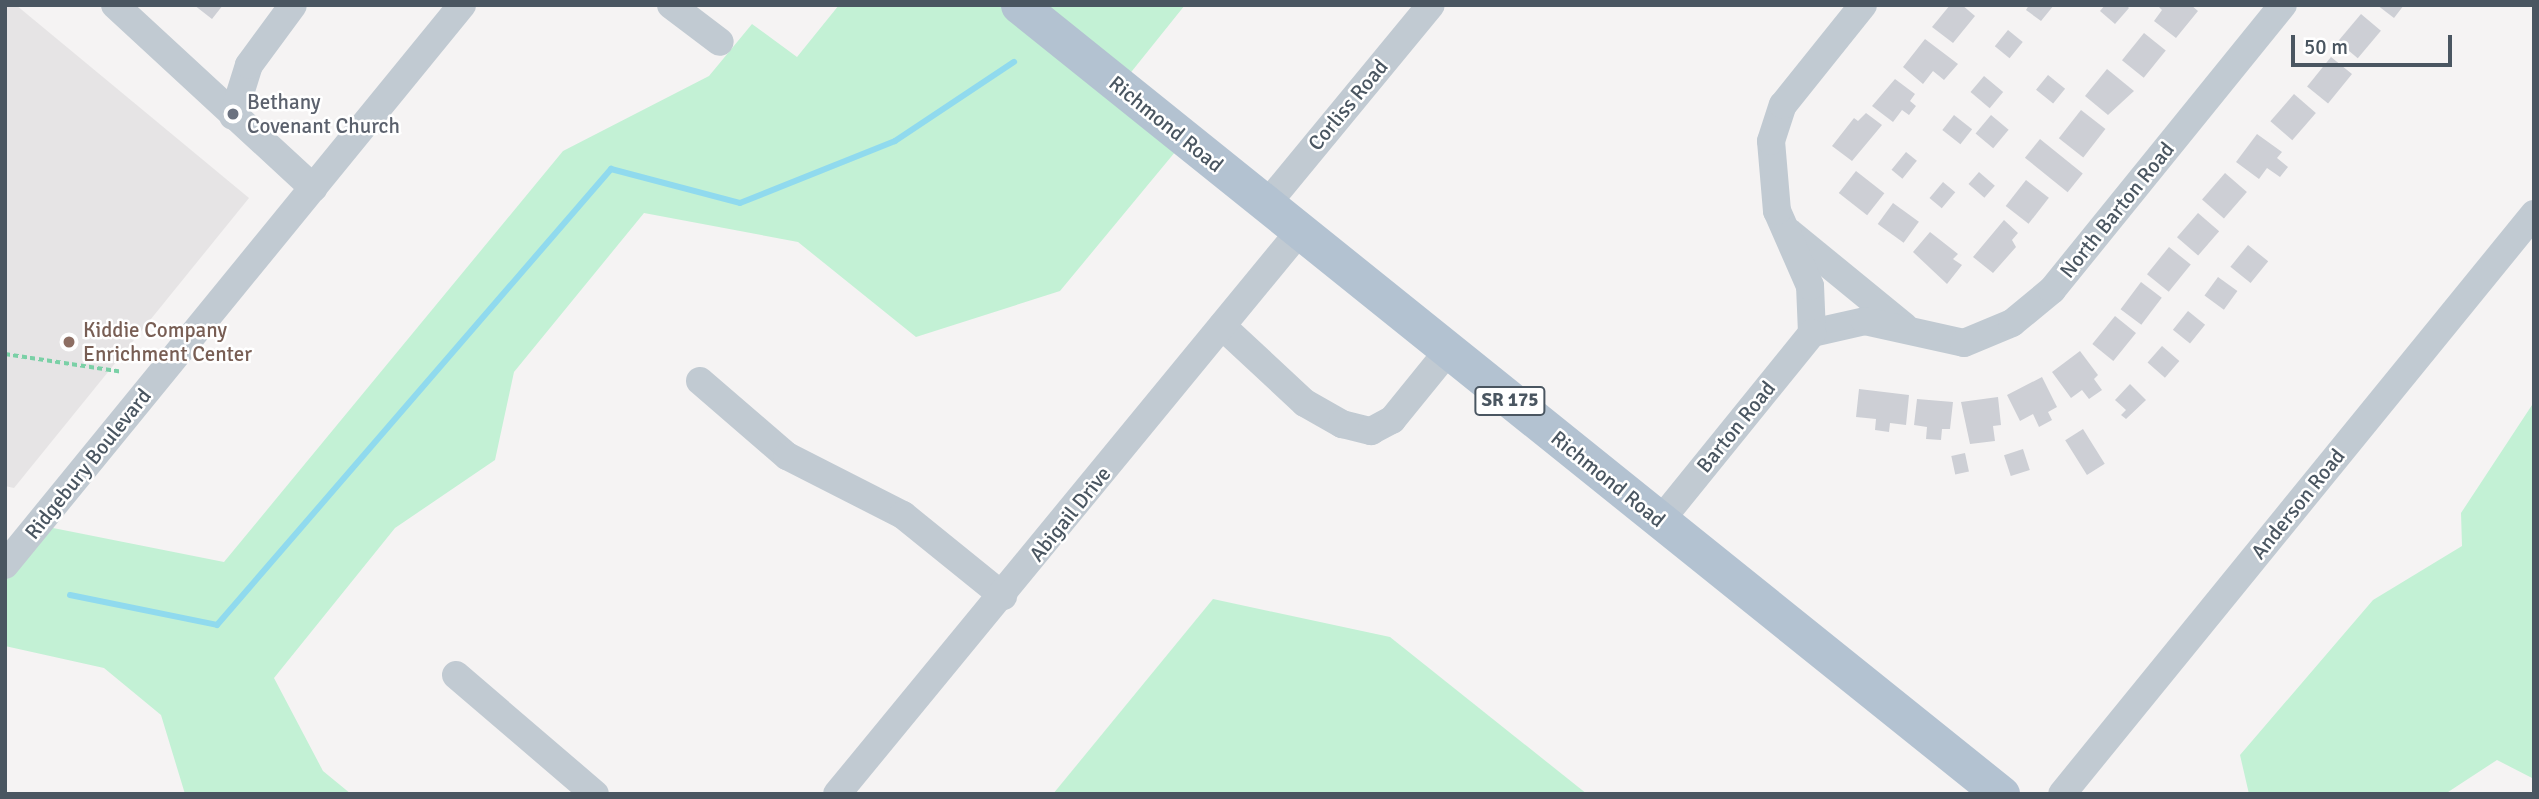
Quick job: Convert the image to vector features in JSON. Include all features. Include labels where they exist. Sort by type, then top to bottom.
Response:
[{"type":"main road","name":"Richmond Road","points":[[1019,5],[2001,794]]},
{"type":"street","points":[[233,116],[249,65],[293,5]]},
{"type":"street","name":"Ridgebury Boulevard","points":[[5,565],[462,5]]},
{"type":"street","points":[[671,5],[720,42]]},
{"type":"street","name":"Corliss Road","points":[[1266,205],[1431,5]]},
{"type":"street","points":[[1811,333],[1810,286],[1777,211],[1771,141],[1779,117],[1790,97],[1863,5]]},
{"type":"street","name":"North Barton Road","points":[[1811,333],[1865,321],[1964,343],[2012,323],[2052,290],[2283,5]]},
{"type":"street","points":[[113,6],[313,188]]},
{"type":"street","name":"Anderson Road","points":[[2062,794],[2534,214]]},
{"type":"street","name":"North Barton Road","points":[[1784,228],[1910,331]]},
{"type":"street","name":"Abigail Drive","points":[[837,794],[1003,596],[1299,232]]},
{"type":"street","points":[[1222,326],[1305,403],[1342,424],[1371,430],[1392,420],[1448,351]]},
{"type":"street","name":"Barton Road","points":[[1660,521],[1811,333]]},
{"type":"street","points":[[700,381],[787,456],[903,515],[1003,596]]},
{"type":"street","points":[[456,675],[595,794]]},
{"type":"path","points":[[5,354],[121,372]]},
{"type":"shaded area","name":"Kiddie Company Enrichment Center","points":[[5,5],[16,5],[249,198],[14,488],[5,486]]},
{"type":"green space","points":[[839,5],[1185,5],[1120,86],[1185,140],[1060,291],[916,337],[798,242],[644,213],[514,372],[495,460],[395,528],[274,678],[323,771],[351,794],[185,794],[161,715],[104,668],[5,646],[5,565],[38,525],[224,562],[563,151],[709,76],[752,24],[797,57]]},
{"type":"green space","points":[[2534,402],[2534,779],[2497,760],[2445,794],[2249,794],[2240,755],[2373,600],[2462,546],[2461,513]]},
{"type":"green space","points":[[1213,599],[1390,637],[1587,794],[1053,794]]},
{"type":"building","points":[[194,5],[223,5],[212,19]]},
{"type":"building","points":[[1950,5],[1962,5],[1975,16],[1953,43],[1932,27]]},
{"type":"building","points":[[2029,5],[2054,5],[2041,21],[2026,10]]},
{"type":"building","points":[[2105,5],[2126,5],[2129,8],[2115,24],[2100,11]]},
{"type":"building","points":[[2157,5],[2191,5],[2198,11],[2176,38],[2154,21],[2162,10]]},
{"type":"building","points":[[2377,5],[2404,5],[2394,18]]},
{"type":"building","points":[[2361,14],[2381,31],[2358,58],[2338,42]]},
{"type":"building","points":[[2008,30],[2023,42],[2010,58],[1995,46]]},
{"type":"building","points":[[2144,33],[2166,51],[2144,78],[2122,60]]},
{"type":"building","points":[[1925,39],[1958,64],[1944,80],[1933,71],[1923,84],[1903,67]]},
{"type":"building","points":[[2331,57],[2352,74],[2328,104],[2307,87]]},
{"type":"building","points":[[2107,69],[2134,91],[2108,115],[2085,96]]},
{"type":"building","points":[[2048,75],[2065,89],[2053,104],[2036,90]]},
{"type":"building","points":[[1984,76],[2003,92],[1990,108],[1971,92]]},
{"type":"building","points":[[1895,79],[1915,94],[1910,101],[1916,106],[1909,115],[1902,110],[1893,122],[1872,106]]},
{"type":"building","points":[[2294,94],[2316,113],[2292,140],[2270,121]]},
{"type":"building","points":[[2081,110],[2105,129],[2083,157],[2059,138]]},
{"type":"building","points":[[1866,113],[1882,125],[1852,161],[1832,146],[1854,118],[1858,121]]},
{"type":"building","points":[[1954,115],[1972,129],[1960,144],[1942,130]]},
{"type":"building","points":[[1991,115],[2009,130],[1993,148],[1976,133]]},
{"type":"building","points":[[2257,134],[2282,152],[2277,158],[2288,167],[2280,177],[2267,168],[2259,179],[2236,162]]},
{"type":"building","points":[[2040,139],[2083,174],[2068,192],[2025,158]]},
{"type":"building","points":[[1906,152],[1917,161],[1902,179],[1892,170]]},
{"type":"building","points":[[1856,171],[1884,193],[1867,215],[1839,193]]},
{"type":"building","points":[[1979,172],[1995,186],[1984,198],[1969,184]]},
{"type":"building","points":[[2225,173],[2247,192],[2224,218],[2202,199]]},
{"type":"building","points":[[2026,180],[2049,198],[2029,224],[2006,206]]},
{"type":"building","points":[[1943,182],[1955,192],[1942,208],[1930,198]]},
{"type":"building","points":[[1893,203],[1919,222],[1904,243],[1878,224]]},
{"type":"building","points":[[2198,213],[2219,231],[2198,256],[2177,237]]},
{"type":"building","points":[[2004,220],[2018,233],[2012,240],[2016,247],[1993,273],[1973,257]]},
{"type":"building","points":[[1930,232],[1958,254],[1953,259],[1962,265],[1947,284],[1913,252]]},
{"type":"building","points":[[2248,245],[2268,261],[2251,283],[2230,267]]},
{"type":"building","points":[[2169,247],[2191,265],[2169,292],[2147,274]]},
{"type":"building","points":[[2218,277],[2237,291],[2224,310],[2204,296]]},
{"type":"building","points":[[2141,282],[2162,298],[2141,325],[2121,309]]},
{"type":"building","points":[[2188,311],[2205,325],[2190,343],[2173,330]]},
{"type":"building","points":[[2115,316],[2136,333],[2113,361],[2092,344]]},
{"type":"building","points":[[2162,346],[2179,361],[2165,378],[2148,363]]},
{"type":"building","points":[[2080,351],[2098,375],[2094,379],[2102,390],[2089,399],[2082,390],[2071,398],[2052,372]]},
{"type":"building","points":[[2042,377],[2057,407],[2048,412],[2052,420],[2039,427],[2033,414],[2020,421],[2007,395]]},
{"type":"building","points":[[2130,384],[2146,400],[2126,419],[2121,415],[2126,410],[2115,400]]},
{"type":"building","points":[[1859,389],[1909,395],[1906,425],[1890,423],[1889,432],[1875,430],[1876,419],[1856,417]]},
{"type":"building","points":[[1998,397],[2001,425],[1993,426],[1995,441],[1970,444],[1961,402]]},
{"type":"building","points":[[1917,399],[1953,402],[1950,429],[1942,429],[1941,440],[1926,439],[1927,427],[1914,425]]},
{"type":"building","points":[[2083,429],[2105,464],[2087,475],[2065,440]]},
{"type":"building","points":[[2023,449],[2030,470],[2011,476],[2004,455]]},
{"type":"building","points":[[1965,453],[1969,472],[1955,474],[1951,456]]},
{"type":"waterway","points":[[70,595],[217,625],[611,169],[740,203],[895,141],[1014,62]]},
{"type":"place","name":"Bethany Covenant Church","points":[[233,114]]},
{"type":"place","name":"Kiddie Company Enrichment Center","points":[[69,342]]}]
